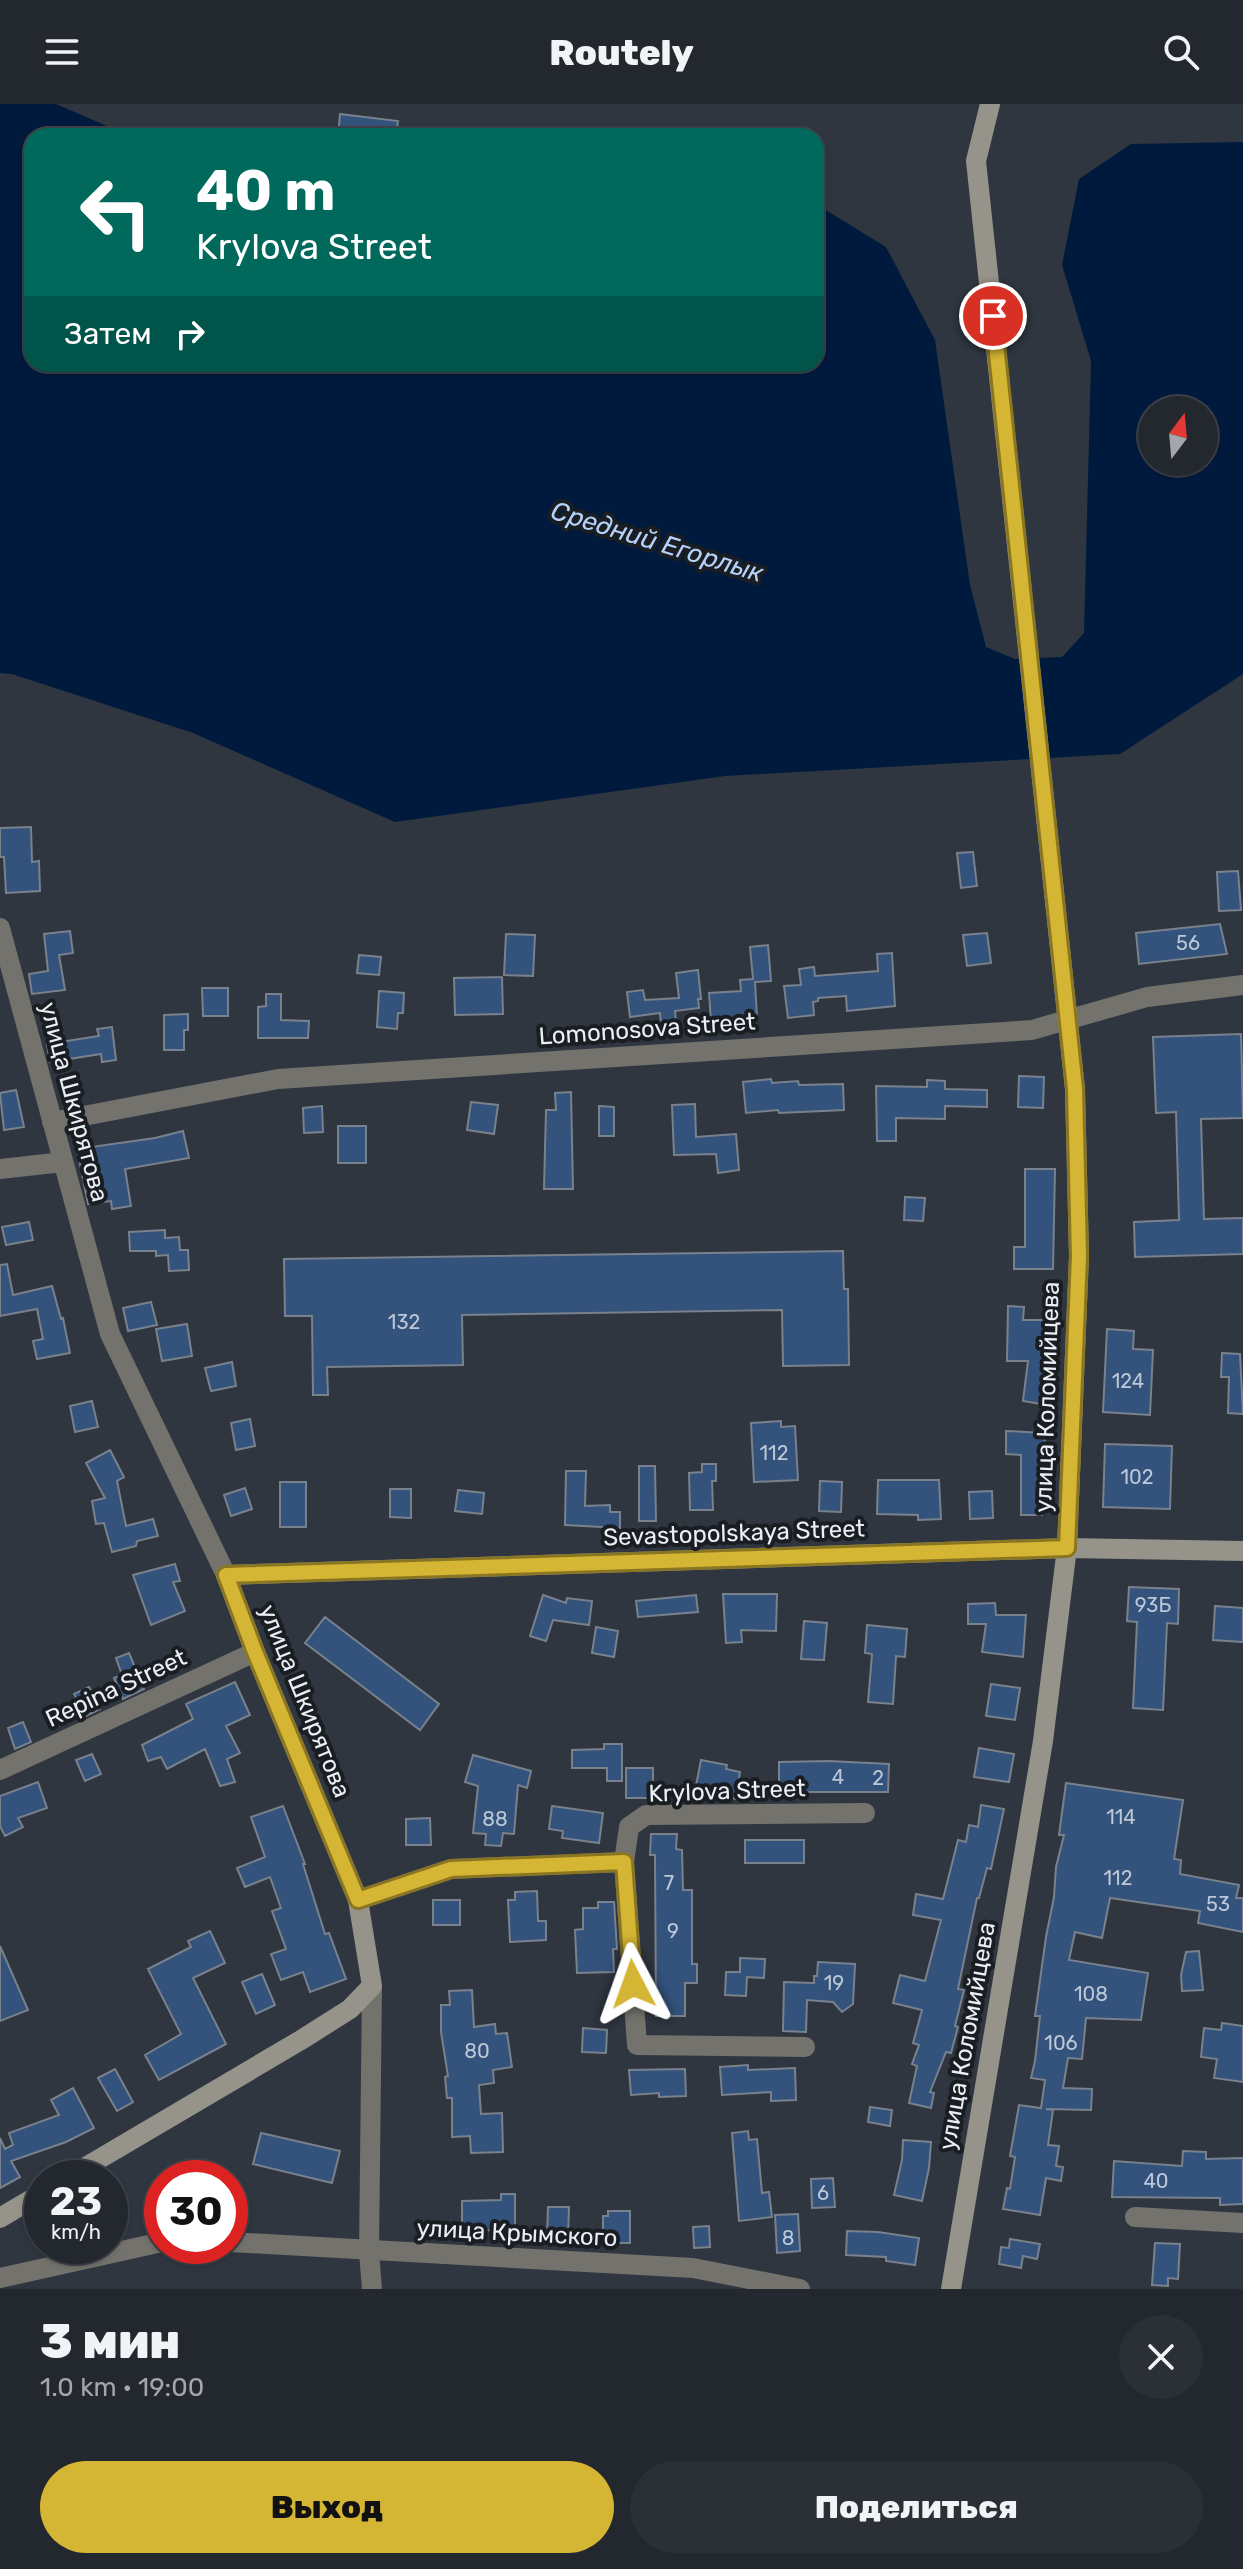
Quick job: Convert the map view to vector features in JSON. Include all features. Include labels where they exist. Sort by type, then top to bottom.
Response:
[{"type":"main road","name":"улица Коломийцева","points":[[951,2289],[1043,1741],[1067,1548],[1079,1256],[1075,1089],[976,161],[990,104]]},
{"type":"main road","name":"Sevastopolskaya Street","points":[[226,1575],[1067,1548],[1243,1551]]},
{"type":"main road","name":"улица Шкирятова","points":[[226,1575],[358,1900],[372,1986]]},
{"type":"main road","points":[[98,2160],[350,2009],[372,1986]]},
{"type":"main road","points":[[0,2218],[24,2204]]},
{"type":"street","name":"улица Шкирятова","points":[[0,928],[110,1334],[226,1575]]},
{"type":"street","name":"Lomonosova Street","points":[[52,1122],[278,1079],[1032,1030],[1147,997],[1243,985]]},
{"type":"street","points":[[0,1169],[63,1162]]},
{"type":"street","name":"Repina Street","points":[[0,1770],[255,1652]]},
{"type":"street","name":"Krylova Street","points":[[805,2047],[637,2045],[624,1862],[629,1827],[646,1815],[865,1813]]},
{"type":"street","points":[[358,1900],[451,1869],[624,1862]]},
{"type":"street","name":"улица Шкирятова","points":[[372,1986],[369,2252],[372,2289]]},
{"type":"street","points":[[1135,2217],[1243,2223]]},
{"type":"street","name":"улица Крымского","points":[[248,2243],[693,2268],[800,2289]]},
{"type":"street","points":[[0,2278],[144,2246]]},
{"type":"water","name":"Средний Егорлык","points":[[0,104],[56,104],[112,128],[24,128],[24,372],[824,372],[824,209],[886,247],[935,340],[970,585],[986,647],[1015,659],[1062,657],[1084,633],[1091,361],[1062,265],[1079,179],[1131,144],[1243,142],[1243,674],[1120,754],[725,776],[395,822],[193,733],[12,674],[0,673]]},
{"type":"building","points":[[340,114],[398,121],[397,128],[339,128]]},
{"type":"building","points":[[31,827],[32,862],[39,861],[40,891],[6,893],[4,857],[0,857],[0,828]]},
{"type":"building","points":[[973,852],[977,886],[961,888],[957,853]]},
{"type":"building","points":[[1238,871],[1241,910],[1219,911],[1217,872]]},
{"type":"building","points":[[1220,924],[1227,954],[1139,964],[1136,933]]},
{"type":"building","points":[[70,931],[73,953],[59,955],[65,990],[32,994],[29,974],[48,971],[44,934]]},
{"type":"building","points":[[987,933],[991,963],[967,966],[963,935]]},
{"type":"building","points":[[506,934],[535,935],[533,976],[504,975]]},
{"type":"building","points":[[768,945],[771,981],[755,982],[757,1017],[711,1021],[709,993],[741,991],[740,980],[753,979],[750,947]]},
{"type":"building","points":[[892,953],[895,1006],[847,1011],[846,996],[818,998],[813,1002],[814,1015],[788,1018],[784,986],[801,985],[799,969],[814,967],[815,976],[878,971],[877,954]]},
{"type":"building","points":[[359,955],[381,957],[379,975],[357,973]]},
{"type":"building","points":[[698,970],[699,1008],[675,1011],[676,1024],[661,1025],[660,1013],[630,1017],[627,992],[643,990],[645,1000],[679,998],[676,973]]},
{"type":"building","points":[[502,977],[503,1014],[455,1015],[454,978]]},
{"type":"building","points":[[202,988],[228,988],[228,1016],[203,1016]]},
{"type":"building","points":[[379,991],[404,993],[403,1013],[398,1013],[397,1029],[377,1027]]},
{"type":"building","points":[[266,994],[281,994],[281,1020],[309,1021],[308,1038],[258,1038],[258,1007],[266,1006]]},
{"type":"building","points":[[188,1014],[184,1050],[164,1050],[164,1015]]},
{"type":"building","points":[[112,1027],[116,1060],[102,1062],[101,1054],[50,1062],[47,1044],[99,1036],[97,1029]]},
{"type":"building","points":[[1241,1034],[1243,1118],[1201,1119],[1204,1219],[1243,1218],[1243,1254],[1135,1257],[1134,1222],[1179,1220],[1176,1112],[1156,1113],[1153,1037]]},
{"type":"building","points":[[1019,1076],[1044,1077],[1043,1108],[1018,1107]]},
{"type":"building","points":[[771,1079],[772,1083],[798,1081],[799,1085],[843,1084],[844,1110],[746,1113],[743,1082]]},
{"type":"building","points":[[927,1080],[945,1081],[945,1089],[987,1090],[987,1107],[945,1106],[945,1119],[896,1118],[896,1141],[877,1141],[876,1086],[927,1087]]},
{"type":"building","points":[[16,1090],[24,1127],[4,1130],[0,1093]]},
{"type":"building","points":[[571,1092],[573,1189],[544,1189],[546,1110],[556,1110],[555,1093]]},
{"type":"building","points":[[471,1102],[498,1105],[494,1134],[467,1130]]},
{"type":"building","points":[[695,1104],[696,1137],[736,1134],[739,1170],[718,1173],[716,1154],[674,1155],[672,1105]]},
{"type":"building","points":[[322,1106],[323,1132],[304,1133],[303,1108]]},
{"type":"building","points":[[599,1106],[614,1107],[614,1136],[599,1136]]},
{"type":"building","points":[[338,1126],[366,1126],[366,1163],[338,1163]]},
{"type":"building","points":[[183,1131],[189,1158],[125,1169],[131,1206],[112,1209],[111,1201],[88,1204],[77,1149]]},
{"type":"building","points":[[1025,1169],[1055,1169],[1053,1269],[1014,1269],[1014,1247],[1025,1247]]},
{"type":"building","points":[[905,1197],[925,1198],[923,1221],[904,1220]]},
{"type":"building","points":[[29,1222],[33,1240],[6,1245],[2,1227]]},
{"type":"building","points":[[165,1230],[165,1238],[179,1237],[180,1250],[188,1250],[189,1270],[169,1271],[168,1255],[156,1256],[156,1251],[130,1251],[129,1232]]},
{"type":"building","points":[[843,1251],[844,1289],[848,1289],[849,1365],[783,1366],[782,1310],[462,1315],[463,1365],[327,1367],[328,1395],[313,1395],[312,1316],[285,1316],[284,1259]]},
{"type":"building","points":[[7,1264],[13,1295],[52,1286],[70,1353],[37,1359],[33,1341],[43,1339],[37,1309],[0,1316],[0,1265]]},
{"type":"building","points":[[151,1302],[157,1325],[128,1331],[123,1308]]},
{"type":"building","points":[[1008,1306],[1024,1307],[1023,1320],[1050,1320],[1047,1405],[1023,1401],[1028,1361],[1007,1361]]},
{"type":"building","points":[[187,1324],[192,1356],[162,1361],[156,1329]]},
{"type":"building","points":[[1107,1329],[1134,1331],[1133,1349],[1153,1350],[1150,1415],[1103,1412]]},
{"type":"building","points":[[1222,1353],[1240,1354],[1243,1414],[1228,1413],[1229,1377],[1221,1377]]},
{"type":"building","points":[[232,1362],[236,1386],[211,1391],[205,1368]]},
{"type":"building","points":[[92,1401],[98,1427],[75,1432],[70,1406]]},
{"type":"building","points":[[250,1419],[255,1446],[236,1450],[231,1423]]},
{"type":"building","points":[[781,1421],[781,1427],[795,1426],[798,1480],[754,1482],[751,1423]]},
{"type":"building","points":[[1006,1431],[1045,1433],[1042,1515],[1021,1515],[1021,1455],[1006,1454]]},
{"type":"building","points":[[1105,1444],[1172,1446],[1170,1509],[1103,1507]]},
{"type":"building","points":[[110,1450],[124,1477],[117,1481],[126,1526],[153,1519],[158,1536],[112,1552],[104,1523],[96,1524],[92,1501],[105,1498],[86,1463]]},
{"type":"building","points":[[702,1464],[716,1464],[716,1481],[712,1481],[713,1510],[690,1510],[689,1473],[702,1472]]},
{"type":"building","points":[[639,1466],[655,1466],[656,1521],[639,1521]]},
{"type":"building","points":[[566,1471],[586,1471],[585,1506],[610,1505],[610,1512],[620,1512],[620,1528],[565,1525]]},
{"type":"building","points":[[878,1480],[939,1480],[941,1519],[918,1520],[918,1515],[877,1514]]},
{"type":"building","points":[[820,1481],[842,1482],[841,1512],[819,1511]]},
{"type":"building","points":[[280,1482],[306,1482],[306,1527],[280,1527]]},
{"type":"building","points":[[245,1488],[252,1509],[231,1516],[224,1495]]},
{"type":"building","points":[[390,1489],[411,1489],[411,1518],[390,1517]]},
{"type":"building","points":[[458,1490],[484,1493],[482,1514],[455,1511]]},
{"type":"building","points":[[992,1491],[993,1518],[970,1519],[969,1492]]},
{"type":"building","points":[[175,1564],[180,1581],[173,1582],[185,1611],[151,1625],[133,1575]]},
{"type":"building","points":[[1129,1587],[1179,1589],[1178,1624],[1167,1623],[1163,1710],[1133,1708],[1137,1622],[1127,1621]]},
{"type":"building","points":[[723,1594],[777,1594],[776,1631],[741,1630],[742,1642],[726,1643]]},
{"type":"building","points":[[543,1595],[566,1603],[567,1598],[592,1601],[589,1625],[553,1620],[546,1641],[530,1636]]},
{"type":"building","points":[[696,1595],[698,1612],[638,1617],[636,1601]]},
{"type":"building","points":[[995,1603],[996,1615],[1026,1615],[1023,1657],[982,1652],[986,1624],[968,1624],[968,1604]]},
{"type":"building","points":[[1215,1606],[1243,1608],[1243,1642],[1213,1640]]},
{"type":"building","points":[[325,1617],[439,1704],[420,1730],[305,1643]]},
{"type":"building","points":[[804,1621],[827,1623],[824,1660],[801,1659]]},
{"type":"building","points":[[867,1625],[907,1629],[905,1657],[896,1656],[893,1704],[868,1702],[872,1654],[865,1653]]},
{"type":"building","points":[[596,1627],[618,1631],[614,1657],[592,1653]]},
{"type":"building","points":[[129,1653],[144,1689],[123,1699],[114,1678],[122,1675],[116,1658]]},
{"type":"building","points":[[235,1682],[250,1715],[226,1726],[240,1753],[227,1759],[235,1782],[220,1786],[205,1749],[167,1769],[161,1757],[148,1761],[142,1745],[193,1719],[186,1704]]},
{"type":"building","points":[[991,1684],[1020,1688],[1015,1720],[986,1716]]},
{"type":"building","points":[[89,1687],[100,1709],[86,1716],[74,1694]]},
{"type":"building","points":[[23,1722],[31,1742],[15,1749],[8,1728]]},
{"type":"building","points":[[604,1744],[622,1744],[622,1781],[607,1781],[607,1768],[572,1768],[572,1750],[604,1749]]},
{"type":"building","points":[[979,1748],[1014,1754],[1009,1782],[974,1777]]},
{"type":"building","points":[[92,1754],[101,1774],[85,1781],[76,1760]]},
{"type":"building","points":[[473,1755],[531,1771],[527,1788],[518,1785],[514,1834],[503,1833],[501,1846],[485,1845],[486,1834],[473,1833],[478,1786],[465,1782]]},
{"type":"building","points":[[701,1760],[727,1765],[726,1769],[740,1772],[736,1799],[695,1791]]},
{"type":"building","points":[[779,1762],[889,1764],[888,1792],[779,1792]]},
{"type":"building","points":[[626,1768],[653,1768],[653,1798],[626,1798]]},
{"type":"building","points":[[38,1782],[47,1808],[18,1818],[23,1827],[5,1836],[0,1826],[0,1796]]},
{"type":"building","points":[[1066,1783],[1183,1800],[1174,1859],[1181,1860],[1180,1874],[1239,1885],[1236,1898],[1243,1898],[1243,1932],[1198,1923],[1200,1911],[1110,1898],[1102,1938],[1075,1932],[1069,1960],[1148,1973],[1141,2020],[1086,2018],[1082,2059],[1068,2058],[1063,2088],[1092,2089],[1091,2110],[1046,2109],[1053,2110],[1048,2145],[1059,2146],[1056,2166],[1063,2167],[1061,2181],[1046,2178],[1040,2215],[1003,2209],[1015,2157],[1010,2156],[1019,2105],[1041,2108],[1045,2080],[1031,2078],[1040,2016],[1035,2016],[1056,1867],[1064,1835],[1059,1835]]},
{"type":"building","points":[[981,1805],[1004,1809],[991,1869],[987,1868],[977,1898],[958,1989],[964,1990],[955,2026],[958,2027],[951,2053],[946,2052],[930,2092],[934,2093],[931,2108],[909,2103],[917,2066],[912,2064],[919,2045],[913,2043],[922,2010],[893,2003],[900,1975],[925,1981],[941,1920],[913,1915],[916,1894],[943,1899],[958,1840],[966,1842],[969,1825],[978,1827]]},
{"type":"building","points":[[283,1806],[305,1864],[325,1934],[329,1933],[346,1979],[310,1992],[303,1972],[281,1980],[271,1954],[286,1949],[272,1911],[281,1908],[270,1877],[245,1887],[237,1868],[265,1857],[251,1817]]},
{"type":"building","points":[[552,1806],[603,1813],[599,1843],[562,1838],[563,1831],[549,1829]]},
{"type":"building","points":[[430,1818],[431,1845],[406,1845],[406,1819]]},
{"type":"building","points":[[651,1834],[677,1834],[676,1849],[682,1850],[683,1890],[692,1890],[692,1964],[697,1964],[697,1983],[685,1983],[685,2016],[656,2016],[655,1855],[650,1855]]},
{"type":"building","points":[[745,1840],[804,1840],[804,1863],[745,1863]]},
{"type":"building","points":[[537,1891],[538,1921],[546,1921],[546,1940],[510,1942],[508,1900],[515,1900],[515,1892]]},
{"type":"building","points":[[433,1900],[460,1900],[460,1925],[433,1925]]},
{"type":"building","points":[[598,1902],[614,1902],[617,1949],[613,1949],[614,1972],[577,1973],[575,1930],[583,1929],[583,1908],[598,1908]]},
{"type":"building","points":[[210,1931],[225,1963],[193,1978],[226,2044],[159,2080],[145,2055],[181,2034],[148,1969],[191,1947],[188,1941]]},
{"type":"building","points":[[0,1946],[28,2010],[0,2021]]},
{"type":"building","points":[[1199,1951],[1203,1990],[1182,1991],[1181,1975],[1186,1952]]},
{"type":"building","points":[[740,1958],[765,1959],[764,1978],[747,1977],[746,1996],[725,1995],[726,1972],[740,1972]]},
{"type":"building","points":[[818,1962],[855,1964],[853,2004],[842,2012],[833,2002],[807,2000],[806,2032],[783,2031],[784,1982],[814,1983]]},
{"type":"building","points":[[262,1974],[275,2005],[256,2014],[242,1982]]},
{"type":"building","points":[[472,1990],[474,2027],[495,2024],[496,2034],[507,2033],[512,2067],[493,2070],[494,2083],[479,2085],[481,2114],[502,2113],[503,2152],[471,2153],[470,2136],[452,2137],[452,2098],[447,2098],[445,2077],[448,2076],[441,2032],[441,2005],[450,2005],[449,1991]]},
{"type":"building","points":[[1222,2023],[1243,2026],[1243,2082],[1214,2078],[1217,2059],[1201,2057],[1204,2028],[1221,2030]]},
{"type":"building","points":[[583,2028],[607,2030],[606,2053],[582,2052]]},
{"type":"building","points":[[748,2065],[748,2070],[795,2068],[796,2100],[771,2101],[771,2092],[722,2095],[720,2067]]},
{"type":"building","points":[[115,2069],[133,2102],[117,2111],[98,2078]]},
{"type":"building","points":[[685,2069],[686,2096],[659,2097],[659,2093],[631,2095],[629,2070]]},
{"type":"building","points":[[73,2088],[94,2128],[66,2142],[11,2161],[20,2177],[0,2188],[0,2138],[5,2149],[13,2145],[9,2133],[59,2115],[51,2100]]},
{"type":"building","points":[[870,2107],[892,2110],[890,2126],[868,2122]]},
{"type":"building","points":[[748,2131],[749,2140],[757,2139],[762,2193],[769,2192],[772,2217],[739,2221],[732,2133]]},
{"type":"building","points":[[261,2133],[340,2151],[332,2183],[253,2164]]},
{"type":"building","points":[[903,2140],[931,2142],[922,2201],[894,2195]]},
{"type":"building","points":[[1183,2151],[1206,2152],[1206,2159],[1243,2158],[1243,2204],[1220,2205],[1220,2198],[1112,2197],[1114,2161],[1182,2166]]},
{"type":"building","points":[[833,2178],[835,2207],[812,2208],[811,2179]]},
{"type":"building","points":[[501,2194],[515,2194],[515,2238],[501,2238],[501,2230],[462,2231],[462,2201],[501,2200]]},
{"type":"building","points":[[548,2207],[569,2207],[568,2238],[547,2237]]},
{"type":"building","points":[[608,2211],[630,2211],[630,2243],[603,2243],[603,2216],[608,2216]]},
{"type":"building","points":[[798,2214],[800,2251],[777,2253],[775,2215]]},
{"type":"building","points":[[709,2226],[710,2247],[694,2248],[693,2227]]},
{"type":"building","points":[[847,2231],[919,2238],[915,2265],[886,2261],[886,2257],[846,2255]]},
{"type":"building","points":[[1010,2239],[1040,2244],[1037,2259],[1023,2256],[1021,2268],[999,2264],[1001,2247],[1009,2248]]},
{"type":"building","points":[[1155,2243],[1180,2244],[1178,2279],[1168,2278],[1168,2286],[1152,2285]]},
{"type":"route","points":[[633,1984],[624,1862],[451,1869],[358,1900],[226,1575],[1067,1548],[1079,1256],[1075,1089],[993,316]]}]
